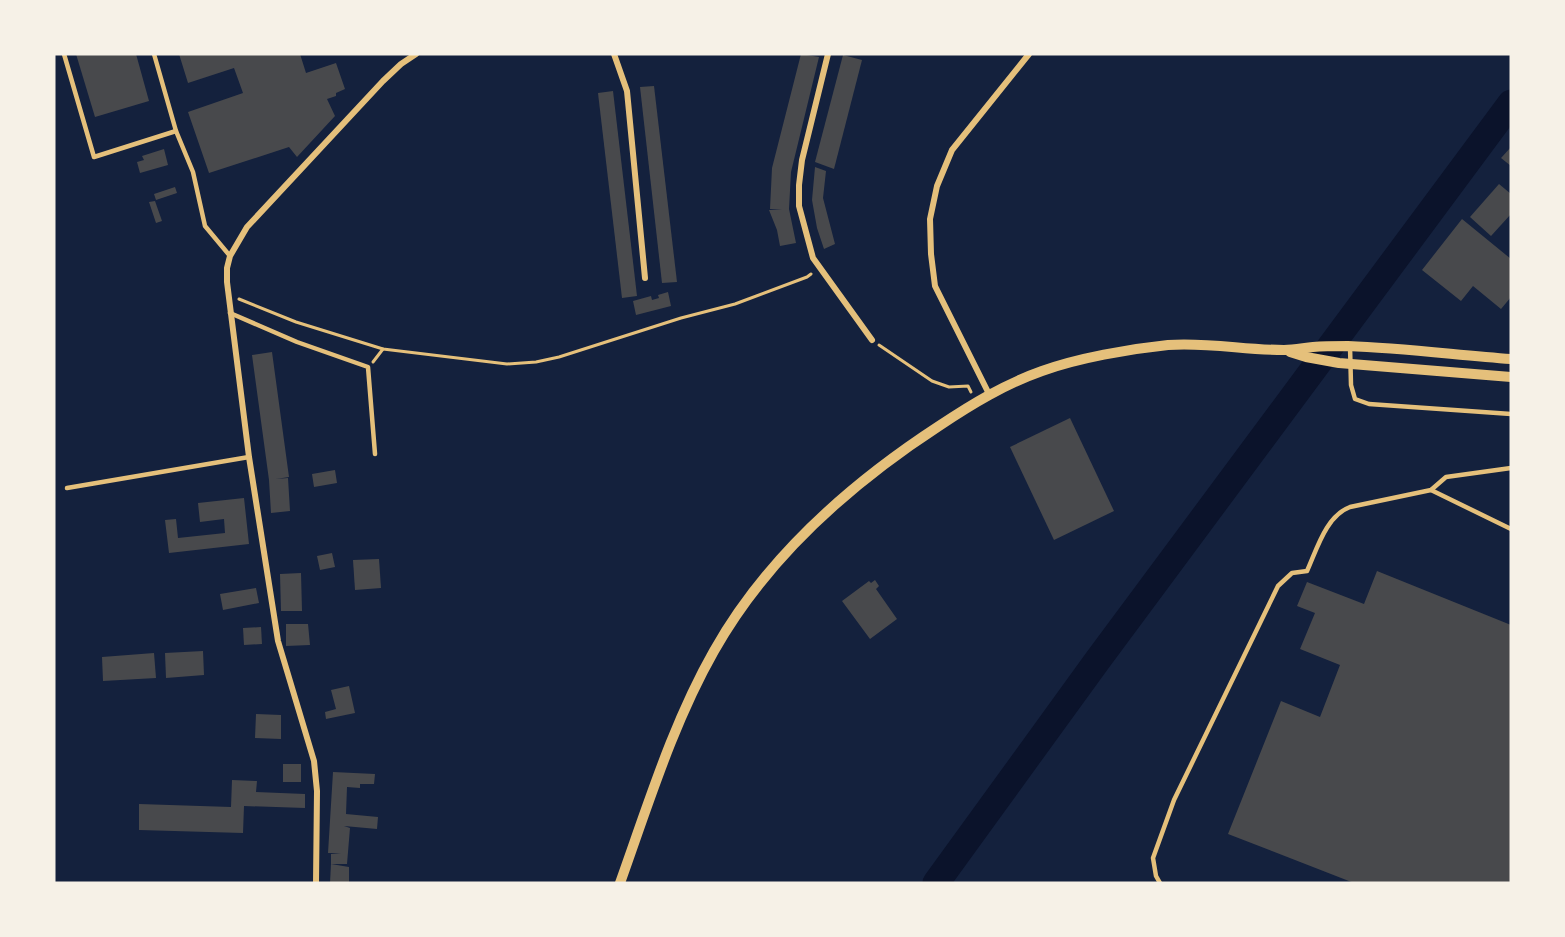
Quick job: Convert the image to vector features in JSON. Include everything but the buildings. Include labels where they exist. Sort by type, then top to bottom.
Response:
[{"type":"street","points":[[316,883],[317,791],[314,761],[278,641],[249,457],[228,297],[227,268],[230,256],[247,227],[383,81],[416,54]]},
{"type":"street","points":[[614,54],[627,91],[645,278]]},
{"type":"street","points":[[828,54],[802,160],[799,206],[813,258],[872,340]]},
{"type":"street","points":[[989,394],[935,286],[930,254],[930,219],[938,186],[952,150],[1029,54]]},
{"type":"street","points":[[620,883],[673,737],[692,692],[715,649],[747,602],[785,553],[868,476],[989,394],[1041,371],[1167,345],[1286,351],[1339,363],[1511,377]]},
{"type":"street","points":[[1286,351],[1316,346],[1350,346],[1511,360]]},
{"type":"lane","points":[[64,54],[94,157],[176,130]]},
{"type":"lane","points":[[154,54],[176,130],[193,172],[205,226],[230,256]]},
{"type":"lane","points":[[230,313],[297,342],[368,367],[375,454]]},
{"type":"lane","points":[[1350,346],[1351,385],[1355,399],[1369,404],[1511,414]]},
{"type":"lane","points":[[66,488],[249,457]]},
{"type":"lane","points":[[1160,883],[1155,876],[1153,858],[1174,800],[1278,586],[1292,573],[1307,571],[1326,529],[1341,510],[1431,490],[1446,477],[1511,468]]},
{"type":"lane","points":[[1431,490],[1511,529]]},
{"type":"path","points":[[228,297],[243,300],[307,326],[383,349],[507,364],[536,362],[559,357],[681,318],[735,304],[807,277],[819,267]]},
{"type":"path","points":[[872,340],[932,381],[950,387],[968,386],[975,402]]},
{"type":"path","points":[[368,367],[383,349]]},
{"type":"waterway","points":[[936,883],[1097,661],[1511,103]]}]
